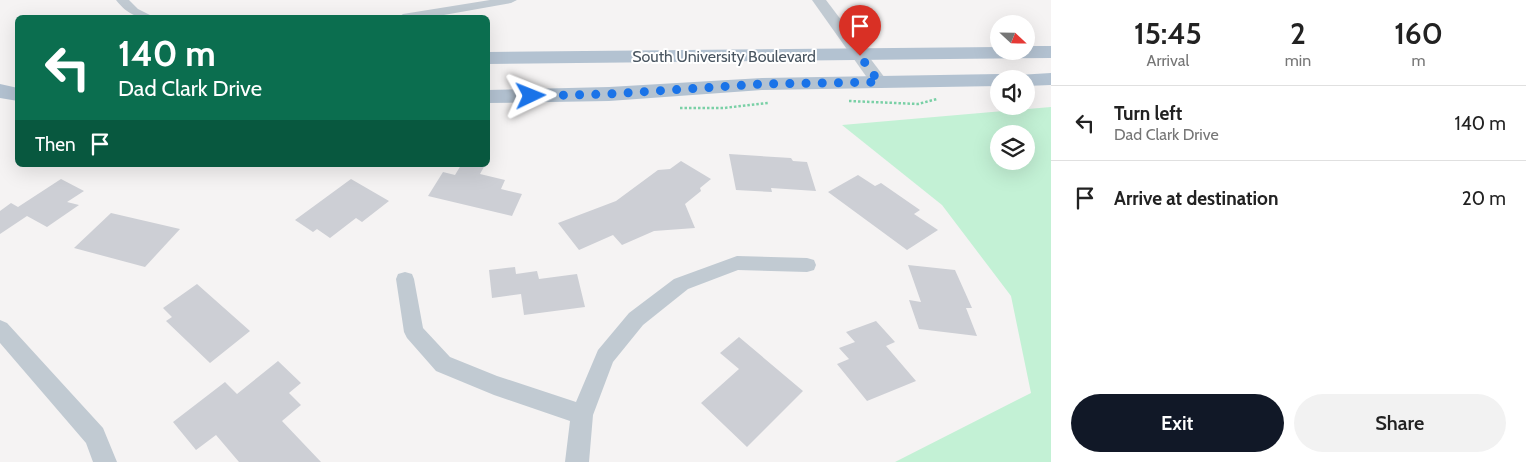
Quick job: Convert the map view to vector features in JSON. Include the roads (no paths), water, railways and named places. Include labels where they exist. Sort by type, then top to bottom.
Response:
[{"type":"main road","name":"South University Boulevard","points":[[490,58],[860,56],[1051,52]]},
{"type":"main road","points":[[0,77],[15,74]]},
{"type":"main road","name":"South University Boulevard","points":[[490,97],[609,94],[762,84],[990,80]]},
{"type":"main road","points":[[1035,80],[1051,80]]},
{"type":"main road","points":[[0,91],[15,94]]},
{"type":"street","points":[[122,0],[134,11],[143,15]]},
{"type":"street","points":[[421,15],[511,0]]},
{"type":"street","points":[[819,0],[879,82]]},
{"type":"street","points":[[577,462],[582,414],[605,357],[636,319],[680,284],[737,263],[807,265]]},
{"type":"street","points":[[405,279],[414,332],[443,364],[494,386],[582,414]]},
{"type":"street","points":[[0,329],[95,436],[105,462]]}]
